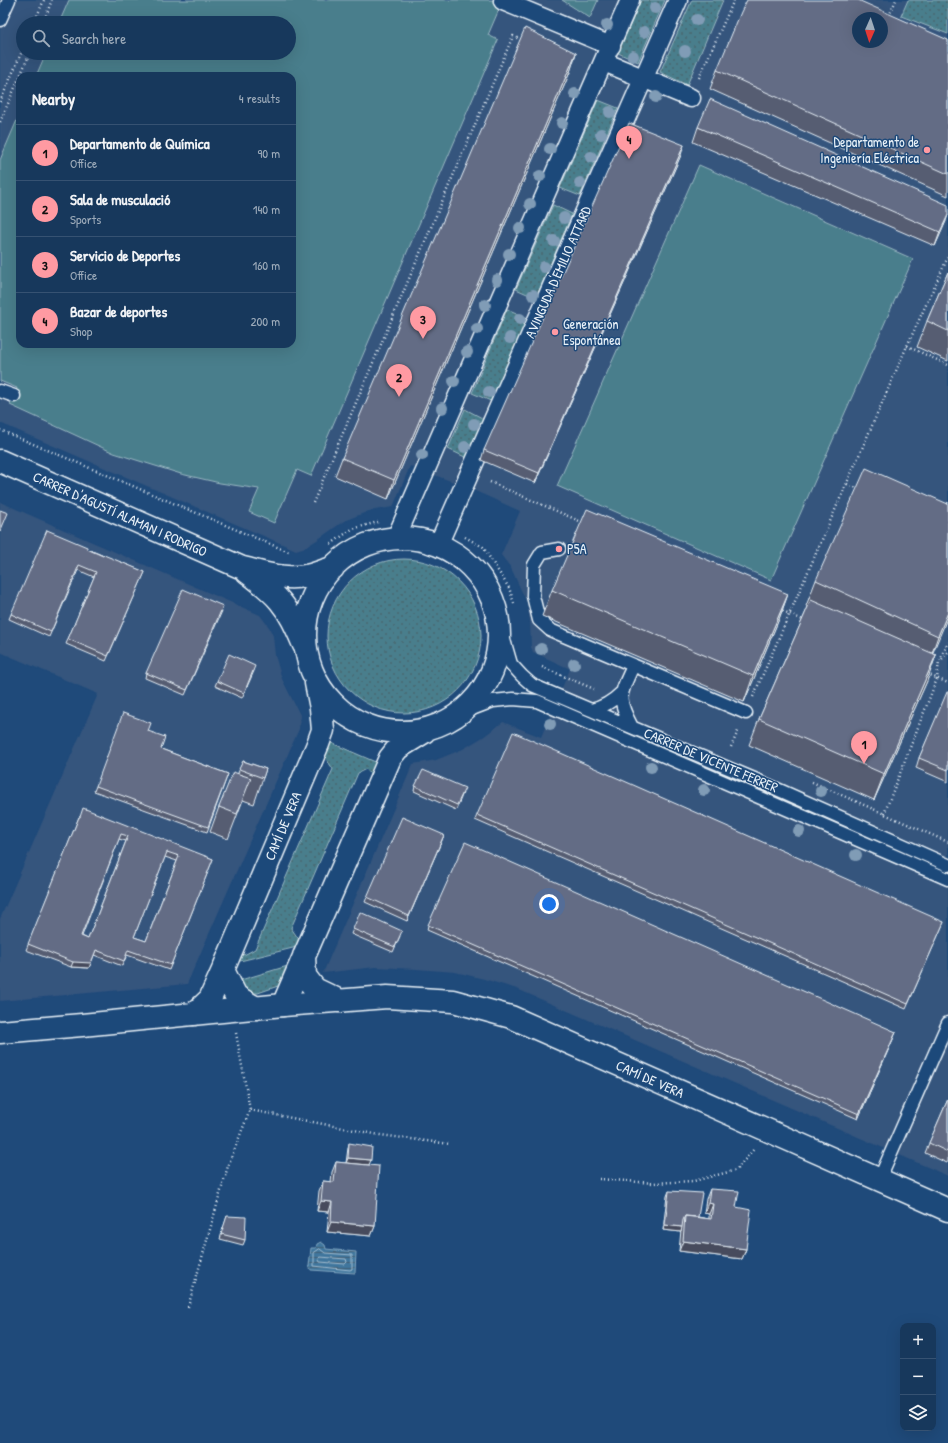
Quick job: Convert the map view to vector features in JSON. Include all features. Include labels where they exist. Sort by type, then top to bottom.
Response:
[{"type":"street","points":[[396,538],[630,0]]},
{"type":"street","name":"AVINGUDA D'EMILIO ATTARD","points":[[438,544],[678,0]]},
{"type":"street","points":[[503,1],[610,46]]},
{"type":"street","points":[[604,62],[691,98]]},
{"type":"street","name":"CARRER D'AGUSTÍ ALAMAN I RODRIGO","points":[[0,460],[240,567],[270,576],[292,578],[307,576],[332,568]]},
{"type":"street","points":[[306,652],[306,621],[315,592],[332,568],[351,553],[373,542],[396,538],[417,539],[438,544],[461,558],[480,576],[493,600],[500,626],[499,651],[491,676],[478,697],[459,714],[430,728],[403,732],[376,729],[352,718],[331,701],[315,678]]},
{"type":"street","name":"CARRER D'AGUSTÍ ALAMAN I RODRIGO","points":[[240,567],[280,601],[295,623],[315,678]]},
{"type":"street","name":"CAMÍ DE VERA","points":[[194,1014],[210,999],[323,730],[321,708],[315,678]]},
{"type":"street","name":"CAMÍ DE VERA","points":[[283,1005],[390,758],[398,748],[430,728]]},
{"type":"street","name":"CAMÍ DE VERA","points":[[304,956],[305,976],[314,989],[340,1001]]},
{"type":"street","points":[[223,970],[236,996],[256,1008]]},
{"type":"street","name":"CAMÍ DE VERA","points":[[0,1032],[283,1005],[387,997],[453,1001],[511,1017],[948,1210]]},
{"type":"lane","points":[[0,20],[8,0]]},
{"type":"lane","points":[[0,391],[14,396]]},
{"type":"lane","points":[[560,549],[542,552],[534,565],[533,596],[539,620],[550,630],[746,713]]},
{"type":"lane","name":"CARRER DE VICENTE FERRER","points":[[500,626],[512,664],[532,685],[878,833],[948,865]]},
{"type":"lane","points":[[591,710],[607,705],[621,693],[633,666]]},
{"type":"lane","points":[[621,693],[622,709],[632,727]]},
{"type":"lane","name":"CARRER DE VICENTE FERRER","points":[[459,714],[493,701],[513,699],[537,701],[948,879]]},
{"type":"lane","points":[[879,1180],[948,1023]]},
{"type":"path","points":[[37,16],[44,0]]},
{"type":"path","points":[[45,16],[52,0]]},
{"type":"path","points":[[691,98],[734,0]]},
{"type":"path","points":[[888,19],[896,0]]},
{"type":"path","points":[[314,503],[513,36],[527,43]]},
{"type":"path","points":[[0,102],[18,60]]},
{"type":"path","points":[[22,72],[27,60]]},
{"type":"path","points":[[0,122],[16,85]]},
{"type":"path","points":[[731,747],[907,346],[948,257]]},
{"type":"path","points":[[907,346],[948,365]]},
{"type":"path","points":[[847,484],[861,490]]},
{"type":"path","points":[[519,495],[585,524]]},
{"type":"path","points":[[775,608],[811,623]]},
{"type":"path","points":[[878,833],[937,679],[939,661],[948,642]]},
{"type":"path","points":[[939,661],[948,652]]},
{"type":"path","points":[[923,672],[948,684]]},
{"type":"path","points":[[188,1307],[228,1166],[250,1110],[231,1011]]},
{"type":"path","points":[[250,1110],[380,1135],[450,1144]]},
{"type":"path","points":[[599,1179],[652,1183],[694,1181],[736,1170],[753,1152],[764,1129]]},
{"type":"shaded area","points":[[0,0],[948,0],[948,1176],[517,989],[455,972],[376,967],[323,973],[413,764],[436,760],[463,749],[483,737],[503,722],[541,737],[570,669],[533,652],[531,647],[530,622],[527,603],[511,568],[501,555],[520,511],[464,486],[410,466],[393,507],[369,511],[344,521],[306,547],[296,550],[0,423]]},
{"type":"shaded area","points":[[0,502],[260,615],[269,627],[273,636],[275,655],[282,679],[300,715],[299,729],[187,984],[0,1001],[0,919],[98,694],[0,652]]},
{"type":"green space","points":[[69,0],[503,0],[488,35],[498,40],[311,476],[297,470],[274,523],[249,512],[259,489],[220,483],[181,474],[114,453],[10,405],[17,388],[0,381],[0,160],[16,122],[16,348],[296,348],[296,72],[38,72],[43,60],[296,60],[296,16],[62,16]]},
{"type":"green space","points":[[562,0],[598,0],[590,18]]},
{"type":"green space","points":[[641,0],[665,0],[638,62],[618,53]]},
{"type":"green space","points":[[692,0],[723,0],[687,85],[660,72]]},
{"type":"green space","points":[[908,0],[948,0],[948,34],[901,16]]},
{"type":"green space","points":[[598,100],[618,108],[580,196],[560,188]]},
{"type":"green space","points":[[699,165],[913,259],[771,580],[557,486]]},
{"type":"green space","points":[[553,205],[572,214],[536,298],[516,289]]},
{"type":"green space","points":[[507,309],[528,318],[493,402],[472,393]]},
{"type":"green space","points":[[465,409],[484,419],[467,458],[448,449]]},
{"type":"green space","points":[[404,559],[419,561],[440,568],[447,572],[463,587],[468,593],[475,607],[481,636],[479,651],[472,672],[468,679],[453,695],[447,700],[433,707],[404,713],[389,711],[368,704],[361,700],[345,685],[340,679],[333,665],[327,636],[329,621],[336,600],[340,593],[355,577],[361,572],[375,565]]},
{"type":"green space","points":[[327,741],[380,764],[374,778],[366,769],[358,773],[291,928],[302,944],[301,946],[232,963],[238,948],[244,955],[255,949],[333,769],[322,753]]},
{"type":"green space","points":[[291,965],[284,981],[278,986],[258,993],[249,993],[234,982]]},
{"type":"water","points":[[321,1242],[325,1245],[326,1249],[356,1252],[355,1273],[311,1270],[309,1266],[311,1248],[316,1248],[317,1244]]},
{"type":"building","points":[[747,0],[858,0],[885,12],[852,12],[852,48],[888,48],[888,13],[948,40],[948,174],[717,70]]},
{"type":"building","points":[[525,28],[576,53],[394,480],[342,458]]},
{"type":"building","points":[[710,99],[948,205],[948,215],[940,232],[698,127]]},
{"type":"building","points":[[629,123],[684,145],[539,473],[484,450]]},
{"type":"building","points":[[948,272],[948,331],[927,321]]},
{"type":"building","points":[[866,468],[948,504],[948,612],[938,636],[816,580]]},
{"type":"building","points":[[587,509],[788,594],[753,676],[552,590]]},
{"type":"building","points":[[0,510],[8,513],[0,532]]},
{"type":"building","points":[[47,530],[87,547],[87,549],[103,556],[104,555],[145,572],[108,656],[68,639],[96,572],[79,565],[51,632],[11,614]]},
{"type":"building","points":[[183,589],[223,606],[187,690],[146,673]]},
{"type":"building","points":[[811,600],[936,655],[884,774],[759,719]]},
{"type":"building","points":[[229,654],[255,666],[244,693],[217,681]]},
{"type":"building","points":[[948,692],[948,770],[919,758]]},
{"type":"building","points":[[123,713],[151,723],[148,731],[165,737],[161,749],[228,774],[208,827],[96,786]]},
{"type":"building","points":[[513,732],[944,922],[908,1004],[477,815]]},
{"type":"building","points":[[243,761],[266,769],[263,778],[239,769]]},
{"type":"building","points":[[423,770],[465,788],[457,805],[415,786]]},
{"type":"building","points":[[233,772],[251,778],[237,814],[219,807]]},
{"type":"building","points":[[83,808],[213,859],[171,965],[128,950],[124,961],[96,950],[91,963],[73,962],[28,944]],"holes":[[[121,834],[128,836],[88,939],[81,936]],[[167,852],[179,856],[146,941],[134,937]]]},
{"type":"building","points":[[402,817],[444,835],[409,916],[367,897]]},
{"type":"building","points":[[465,842],[896,1032],[859,1114],[428,925]]},
{"type":"building","points":[[360,912],[402,931],[395,947],[353,929]]},
{"type":"building","points":[[948,1099],[948,1152],[929,1143]]},
{"type":"building","points":[[349,1143],[372,1147],[371,1160],[348,1158]]},
{"type":"building","points":[[336,1162],[379,1166],[375,1226],[331,1222],[332,1202],[321,1201],[323,1181],[334,1182]]},
{"type":"building","points":[[710,1189],[739,1191],[736,1207],[751,1210],[746,1249],[683,1241],[685,1216],[711,1219],[713,1204],[708,1203]]},
{"type":"building","points":[[669,1191],[702,1193],[698,1217],[685,1216],[682,1227],[665,1225]]},
{"type":"building","points":[[227,1216],[246,1217],[245,1240],[221,1234]]},
{"type":"place","name":"Departamento de Ingeniería Eléctrica","points":[[927,150]]},
{"type":"place","name":"Bazar de deportes","points":[[629,159]]},
{"type":"place","name":"Generación Espontánea","points":[[555,332]]},
{"type":"place","name":"Servicio de Deportes","points":[[423,339]]},
{"type":"place","name":"Sala de musculació","points":[[399,397]]},
{"type":"place","name":"P5A","points":[[559,549]]},
{"type":"place","name":"Departamento de Química","points":[[864,764]]}]
